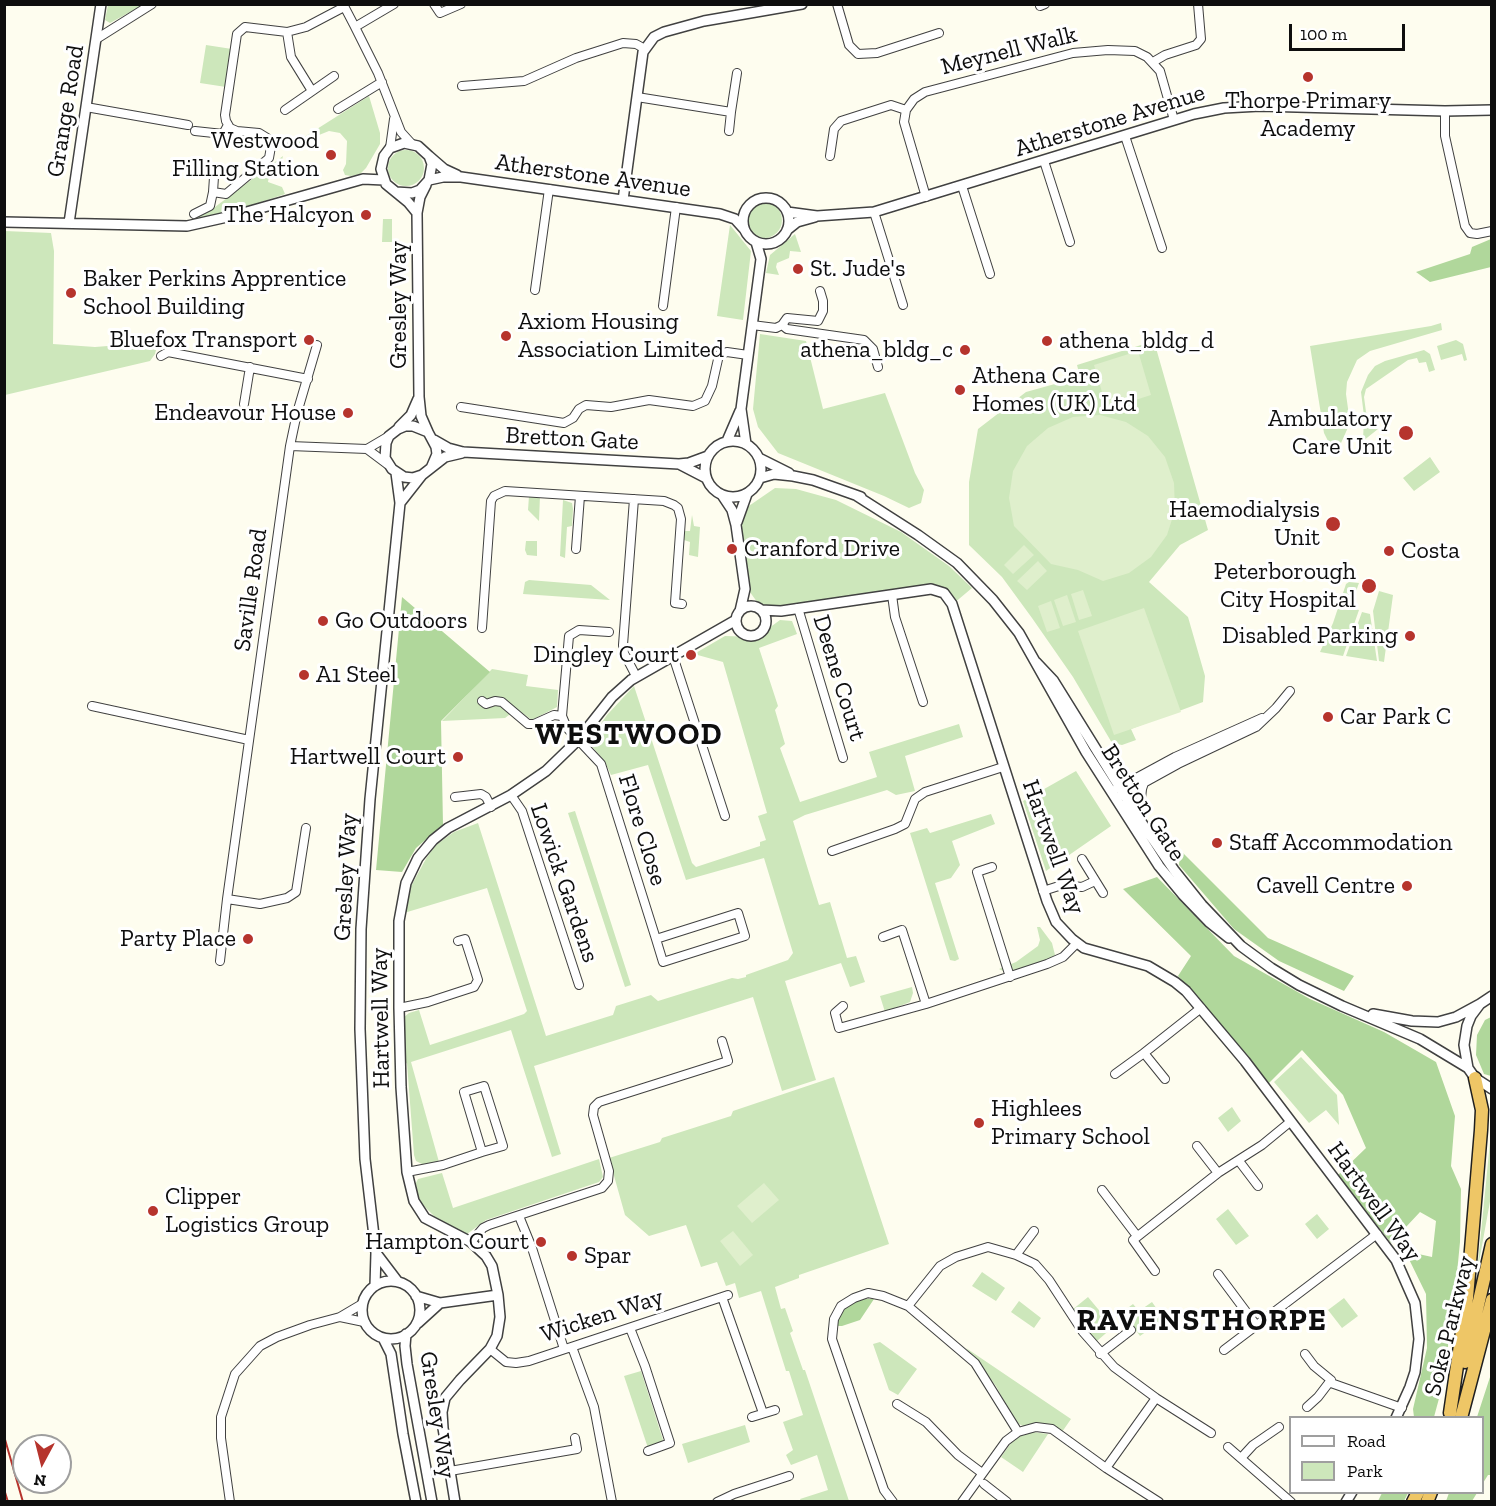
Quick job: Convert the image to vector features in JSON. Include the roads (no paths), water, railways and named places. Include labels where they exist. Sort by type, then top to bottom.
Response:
[{"type":"highway","points":[[1456,1416],[1482,1110],[1471,1073]]},
{"type":"highway","name":"Soke Parkway","points":[[1456,1416],[1491,1244]]},
{"type":"highway","name":"Soke Parkway","points":[[1456,1416],[1491,1300]]},
{"type":"highway","points":[[1456,1416],[1475,1394],[1491,1335]]},
{"type":"street","name":"Grange Road","points":[[69,223],[98,38],[101,4]]},
{"type":"street","points":[[98,38],[152,4]]},
{"type":"street","points":[[355,27],[394,4]]},
{"type":"street","points":[[434,4],[440,13],[461,4]]},
{"type":"street","points":[[623,200],[645,49],[654,37],[704,21],[802,4]]},
{"type":"street","points":[[837,4],[849,45],[858,54],[877,53],[939,33]]},
{"type":"street","points":[[1174,120],[1160,71],[1153,62],[1165,55],[1196,45],[1201,39],[1198,4]]},
{"type":"street","points":[[284,142],[273,141],[259,133],[237,130],[228,125],[225,115],[237,34],[245,27],[287,32],[306,27],[344,6],[382,82],[401,132],[411,143],[425,150],[429,156],[432,164],[428,183],[412,193],[396,192],[384,180],[381,169],[382,161]]},
{"type":"street","points":[[287,32],[291,57],[312,91]]},
{"type":"street","points":[[462,86],[524,81],[576,58],[623,43],[636,44],[645,49]]},
{"type":"street","name":"Meynell Walk","points":[[906,110],[914,99],[925,92],[1073,53],[1108,50],[1135,51],[1153,62]]},
{"type":"street","points":[[729,131],[737,73]]},
{"type":"street","points":[[285,110],[334,76]]},
{"type":"street","points":[[338,109],[382,82]]},
{"type":"street","points":[[637,97],[731,112]]},
{"type":"street","points":[[830,156],[834,129],[841,121],[891,105],[906,110],[904,122],[926,197]]},
{"type":"street","name":"Atherstone Avenue","points":[[787,212],[817,216],[874,212],[1211,110],[1249,106],[1491,110]]},
{"type":"street","points":[[86,107],[188,125]]},
{"type":"street","points":[[1445,111],[1445,136],[1465,226],[1470,234],[1491,231]]},
{"type":"street","points":[[363,179],[382,161],[390,148],[394,117]]},
{"type":"street","points":[[195,130],[223,134],[228,125]]},
{"type":"street","points":[[1125,136],[1162,248]]},
{"type":"street","points":[[213,192],[226,194],[269,158],[273,141]]},
{"type":"street","points":[[390,148],[411,143]]},
{"type":"street","name":"Atherstone Avenue","points":[[429,156],[444,169],[461,177]]},
{"type":"street","points":[[1044,161],[1070,242]]},
{"type":"street","points":[[194,214],[210,206],[214,177]]},
{"type":"street","name":"Atherstone Avenue","points":[[428,183],[443,177],[461,177],[676,207],[720,214],[735,219],[744,229]]},
{"type":"street","points":[[4,222],[174,226],[207,222],[363,179],[384,180]]},
{"type":"street","name":"Gresley Way","points":[[428,183],[420,197],[417,213],[419,397],[421,416],[431,436]]},
{"type":"street","points":[[962,186],[990,274]]},
{"type":"street","points":[[535,290],[549,189]]},
{"type":"street","name":"Gresley Way","points":[[396,192],[417,213]]},
{"type":"street","points":[[761,259],[768,248],[777,242],[788,230],[789,223],[787,212],[782,205],[770,198],[756,200],[746,208],[743,217],[747,236],[764,244],[777,242]]},
{"type":"street","points":[[663,306],[676,207]]},
{"type":"street","name":"Atherstone Avenue","points":[[720,214],[746,208]]},
{"type":"street","points":[[874,212],[903,305]]},
{"type":"street","name":"Atherstone Avenue","points":[[788,230],[797,222],[817,216]]},
{"type":"street","points":[[746,444],[741,409],[761,259],[756,242]]},
{"type":"street","points":[[752,325],[776,328],[788,318],[818,321],[823,311],[820,291]]},
{"type":"street","points":[[782,325],[787,329],[864,340],[873,349],[878,367]]},
{"type":"street","name":"Saville Road","points":[[220,961],[290,446],[317,345]]},
{"type":"street","points":[[161,356],[168,352],[308,379]]},
{"type":"street","points":[[461,407],[564,423],[573,418],[579,409],[586,405],[612,407],[648,400],[693,406],[705,401],[712,387],[719,354],[727,352],[748,355]]},
{"type":"street","points":[[244,404],[250,367]]},
{"type":"street","name":"Gresley Way","points":[[398,429],[411,415],[419,397]]},
{"type":"street","points":[[726,441],[741,409]]},
{"type":"street","points":[[290,446],[367,449],[398,429],[413,426],[431,436],[436,454],[431,468],[422,475],[400,503]]},
{"type":"street","points":[[388,465],[384,450],[389,436]]},
{"type":"street","name":"Bretton Gate","points":[[431,436],[447,448],[463,452],[679,464],[708,456]]},
{"type":"street","points":[[736,525],[743,502],[760,478],[761,469],[759,458],[752,448],[746,444],[726,441],[712,449],[704,471],[710,485],[723,495],[732,510],[736,525],[745,589],[736,620],[739,630],[743,633]]},
{"type":"street","points":[[367,449],[404,477],[422,475]]},
{"type":"street","name":"Bretton Gate","points":[[431,468],[445,457],[463,452]]},
{"type":"street","name":"Bretton Gate","points":[[759,458],[793,476]]},
{"type":"street","name":"Bretton Gate","points":[[679,464],[706,478]]},
{"type":"street","name":"Gresley Way","points":[[375,1286],[376,1253],[365,1147],[360,1029],[361,929],[370,799],[400,503],[396,473]]},
{"type":"street","name":"Bretton Gate","points":[[760,478],[774,474],[793,476],[813,480],[867,498],[904,518],[942,547],[993,600],[1036,662],[1053,680],[1119,792],[1159,866],[1183,895],[1223,935],[1299,985],[1420,1039],[1491,1089]]},
{"type":"street","points":[[482,628],[490,508],[494,496],[499,492],[664,501],[678,508],[681,519],[675,603],[682,604]]},
{"type":"street","points":[[723,495],[736,497],[747,494]]},
{"type":"street","points":[[576,549],[580,496]]},
{"type":"street","points":[[634,499],[623,645],[624,653],[636,676]]},
{"type":"street","points":[[745,589],[766,620],[765,625]]},
{"type":"street","name":"Hartwell Way","points":[[759,609],[781,611],[931,589],[944,593],[952,604],[1043,891],[1056,922],[1077,943],[1093,952],[1148,966],[1175,982],[1201,1008],[1245,1061],[1396,1260],[1414,1303],[1419,1339],[1410,1387],[1397,1416]]},
{"type":"street","points":[[892,595],[895,617],[923,702]]},
{"type":"street","points":[[740,610],[748,606],[759,609]]},
{"type":"street","name":"Deene Court","points":[[798,608],[843,758]]},
{"type":"street","points":[[719,630],[748,635],[757,634],[781,611]]},
{"type":"street","name":"Hartwell Way","points":[[455,1502],[443,1428],[442,1412],[445,1398],[490,1349],[497,1336],[500,1317],[492,1266],[480,1248],[425,1218],[414,1201],[407,1172],[401,1087],[399,1008],[399,921],[406,883],[418,858],[433,840],[448,828],[491,807],[546,771],[578,740],[612,697],[636,676],[736,620]]},
{"type":"street","points":[[485,704],[495,701],[502,702],[528,724],[534,724],[554,715],[562,716],[569,636],[579,630],[609,632]]},
{"type":"street","points":[[673,656],[725,816]]},
{"type":"street","points":[[1119,792],[1144,783],[1244,734],[1259,724],[1290,691]]},
{"type":"street","points":[[92,706],[249,740]]},
{"type":"street","name":"Flore Close","points":[[562,716],[567,728],[601,764],[663,962],[745,936],[738,913],[656,939]]},
{"type":"street","points":[[1119,792],[1175,757],[1266,716]]},
{"type":"street","points":[[832,851],[905,824],[915,799],[924,792],[1003,767]]},
{"type":"street","points":[[1139,818],[1144,783]]},
{"type":"street","name":"Bretton Gate","points":[[1119,792],[1174,870],[1202,905],[1241,946]]},
{"type":"street","points":[[455,796],[481,794],[486,797],[491,807]]},
{"type":"street","name":"Lowick Gardens","points":[[511,795],[522,811],[579,985]]},
{"type":"street","points":[[227,899],[261,904],[287,898],[296,892],[306,828]]},
{"type":"street","points":[[1082,859],[1103,893]]},
{"type":"street","points":[[992,867],[977,872],[1010,977]]},
{"type":"street","points":[[1043,891],[1062,885],[1082,887],[1095,881]]},
{"type":"street","points":[[883,937],[902,930],[926,1004]]},
{"type":"street","points":[[399,1008],[428,1002],[474,987],[478,980],[465,939],[458,941]]},
{"type":"street","points":[[843,1006],[835,1013],[839,1028],[926,1004],[1055,961],[1063,957],[1077,943]]},
{"type":"street","name":"Bretton Gate","points":[[1356,1011],[1412,1021],[1438,1022],[1456,1017],[1491,996]]},
{"type":"street","points":[[1471,1073],[1464,1053],[1465,1035],[1471,1016],[1480,1004]]},
{"type":"street","points":[[1116,1074],[1201,1008]]},
{"type":"street","points":[[471,1242],[485,1227],[602,1188],[608,1181],[609,1171],[593,1115],[594,1107],[599,1102],[728,1061],[722,1041]]},
{"type":"street","points":[[1144,1053],[1165,1079]]},
{"type":"street","points":[[407,1172],[443,1166],[503,1146],[484,1086],[464,1092],[482,1152]]},
{"type":"street","points":[[1155,1271],[1133,1240],[1218,1173],[1239,1161],[1290,1122]]},
{"type":"street","points":[[1197,1146],[1218,1173]]},
{"type":"street","points":[[1239,1161],[1258,1186]]},
{"type":"street","points":[[1102,1190],[1137,1236]]},
{"type":"street","points":[[519,1216],[568,1348],[594,1407],[612,1502]]},
{"type":"street","points":[[1017,1255],[1034,1231]]},
{"type":"street","points":[[1224,1350],[1377,1234]]},
{"type":"street","points":[[908,1306],[940,1266],[956,1257],[988,1247],[1017,1255],[1035,1264],[1100,1354],[1114,1367],[1156,1398],[1211,1433]]},
{"type":"street","points":[[376,1253],[398,1282]]},
{"type":"street","points":[[1218,1274],[1256,1325]]},
{"type":"street","points":[[415,1326],[420,1311],[416,1296],[405,1285],[390,1281],[375,1286],[369,1291],[363,1304],[364,1322],[369,1329],[383,1338],[397,1338],[406,1334],[415,1326],[440,1302]]},
{"type":"street","points":[[893,1502],[884,1491],[832,1339],[834,1319],[841,1306],[854,1298],[868,1293],[908,1306],[975,1363],[1018,1432]]},
{"type":"street","points":[[416,1296],[440,1302],[498,1295]]},
{"type":"street","name":"Wicken Way","points":[[490,1349],[506,1362],[516,1364],[725,1296],[763,1413]]},
{"type":"street","points":[[230,1502],[221,1438],[221,1417],[235,1374],[260,1346],[277,1336],[340,1317],[363,1304]]},
{"type":"street","points":[[340,1317],[364,1322]]},
{"type":"street","points":[[630,1328],[670,1443],[648,1451]]},
{"type":"street","points":[[1100,1354],[1131,1330]]},
{"type":"street","name":"Gresley Way","points":[[406,1334],[407,1364],[432,1502]]},
{"type":"street","name":"Gresley Way","points":[[383,1338],[390,1354],[416,1502]]},
{"type":"street","points":[[1305,1354],[1331,1380],[1331,1383],[1402,1408]]},
{"type":"street","points":[[1307,1407],[1331,1380]]},
{"type":"street","points":[[1106,1468],[1156,1398]]},
{"type":"street","points":[[897,1404],[926,1422],[958,1455],[982,1473]]},
{"type":"street","points":[[752,1417],[775,1410]]},
{"type":"street","points":[[962,1502],[1006,1441],[1018,1432],[1036,1427],[1052,1429],[1159,1502]]},
{"type":"street","points":[[1242,1457],[1253,1445],[1279,1427]]},
{"type":"street","points":[[450,1471],[578,1453],[574,1438]]},
{"type":"street","points":[[1228,1447],[1291,1502]]},
{"type":"street","points":[[717,1502],[789,1476]]},
{"type":"street","points":[[984,1484],[1006,1502]]},
{"type":"railway","points":[[4,1436],[23,1502]]},
{"type":"railway","points":[[4,1489],[8,1502]]},
{"type":"place","name":"Thorpe Primary Academy","points":[[1308,77]]},
{"type":"place","name":"Westwood Filling Station","points":[[331,155]]},
{"type":"place","name":"The Halcyon","points":[[366,215]]},
{"type":"place","name":"St. Jude's","points":[[798,269]]},
{"type":"place","name":"Baker Perkins Apprentice School Building","points":[[71,293]]},
{"type":"place","name":"Axiom Housing Association Limited","points":[[506,336]]},
{"type":"place","name":"Bluefox Transport","points":[[309,340]]},
{"type":"place","name":"athena_bldg_d","points":[[1047,341]]},
{"type":"place","name":"athena_bldg_c","points":[[965,350]]},
{"type":"place","name":"Athena Care Homes (UK) Ltd","points":[[960,390]]},
{"type":"place","name":"Endeavour House","points":[[348,413]]},
{"type":"place","name":"Ambulatory Care Unit","points":[[1406,433]]},
{"type":"place","name":"Haemodialysis Unit","points":[[1333,524]]},
{"type":"place","name":"Cranford Drive","points":[[732,549]]},
{"type":"place","name":"Costa","points":[[1389,551]]},
{"type":"place","name":"Peterborough City Hospital","points":[[1369,586]]},
{"type":"place","name":"Go Outdoors","points":[[323,621]]},
{"type":"place","name":"Disabled Parking","points":[[1410,636]]},
{"type":"place","name":"Dingley Court","points":[[691,655]]},
{"type":"place","name":"A1 Steel","points":[[304,675]]},
{"type":"place","name":"Car Park C","points":[[1328,717]]},
{"type":"place","name":"Hartwell Court","points":[[458,757]]},
{"type":"place","name":"Staff Accommodation","points":[[1217,843]]},
{"type":"place","name":"Cavell Centre","points":[[1407,886]]},
{"type":"place","name":"Party Place","points":[[248,939]]},
{"type":"place","name":"Highlees Primary School","points":[[979,1123]]},
{"type":"place","name":"Clipper Logistics Group","points":[[153,1211]]},
{"type":"place","name":"Hampton Court","points":[[541,1242]]},
{"type":"place","name":"Spar","points":[[572,1256]]},
{"type":"district","name":"WESTWOOD","points":[[629,735]]},
{"type":"district","name":"RAVENSTHORPE","points":[[1202,1321]]}]
